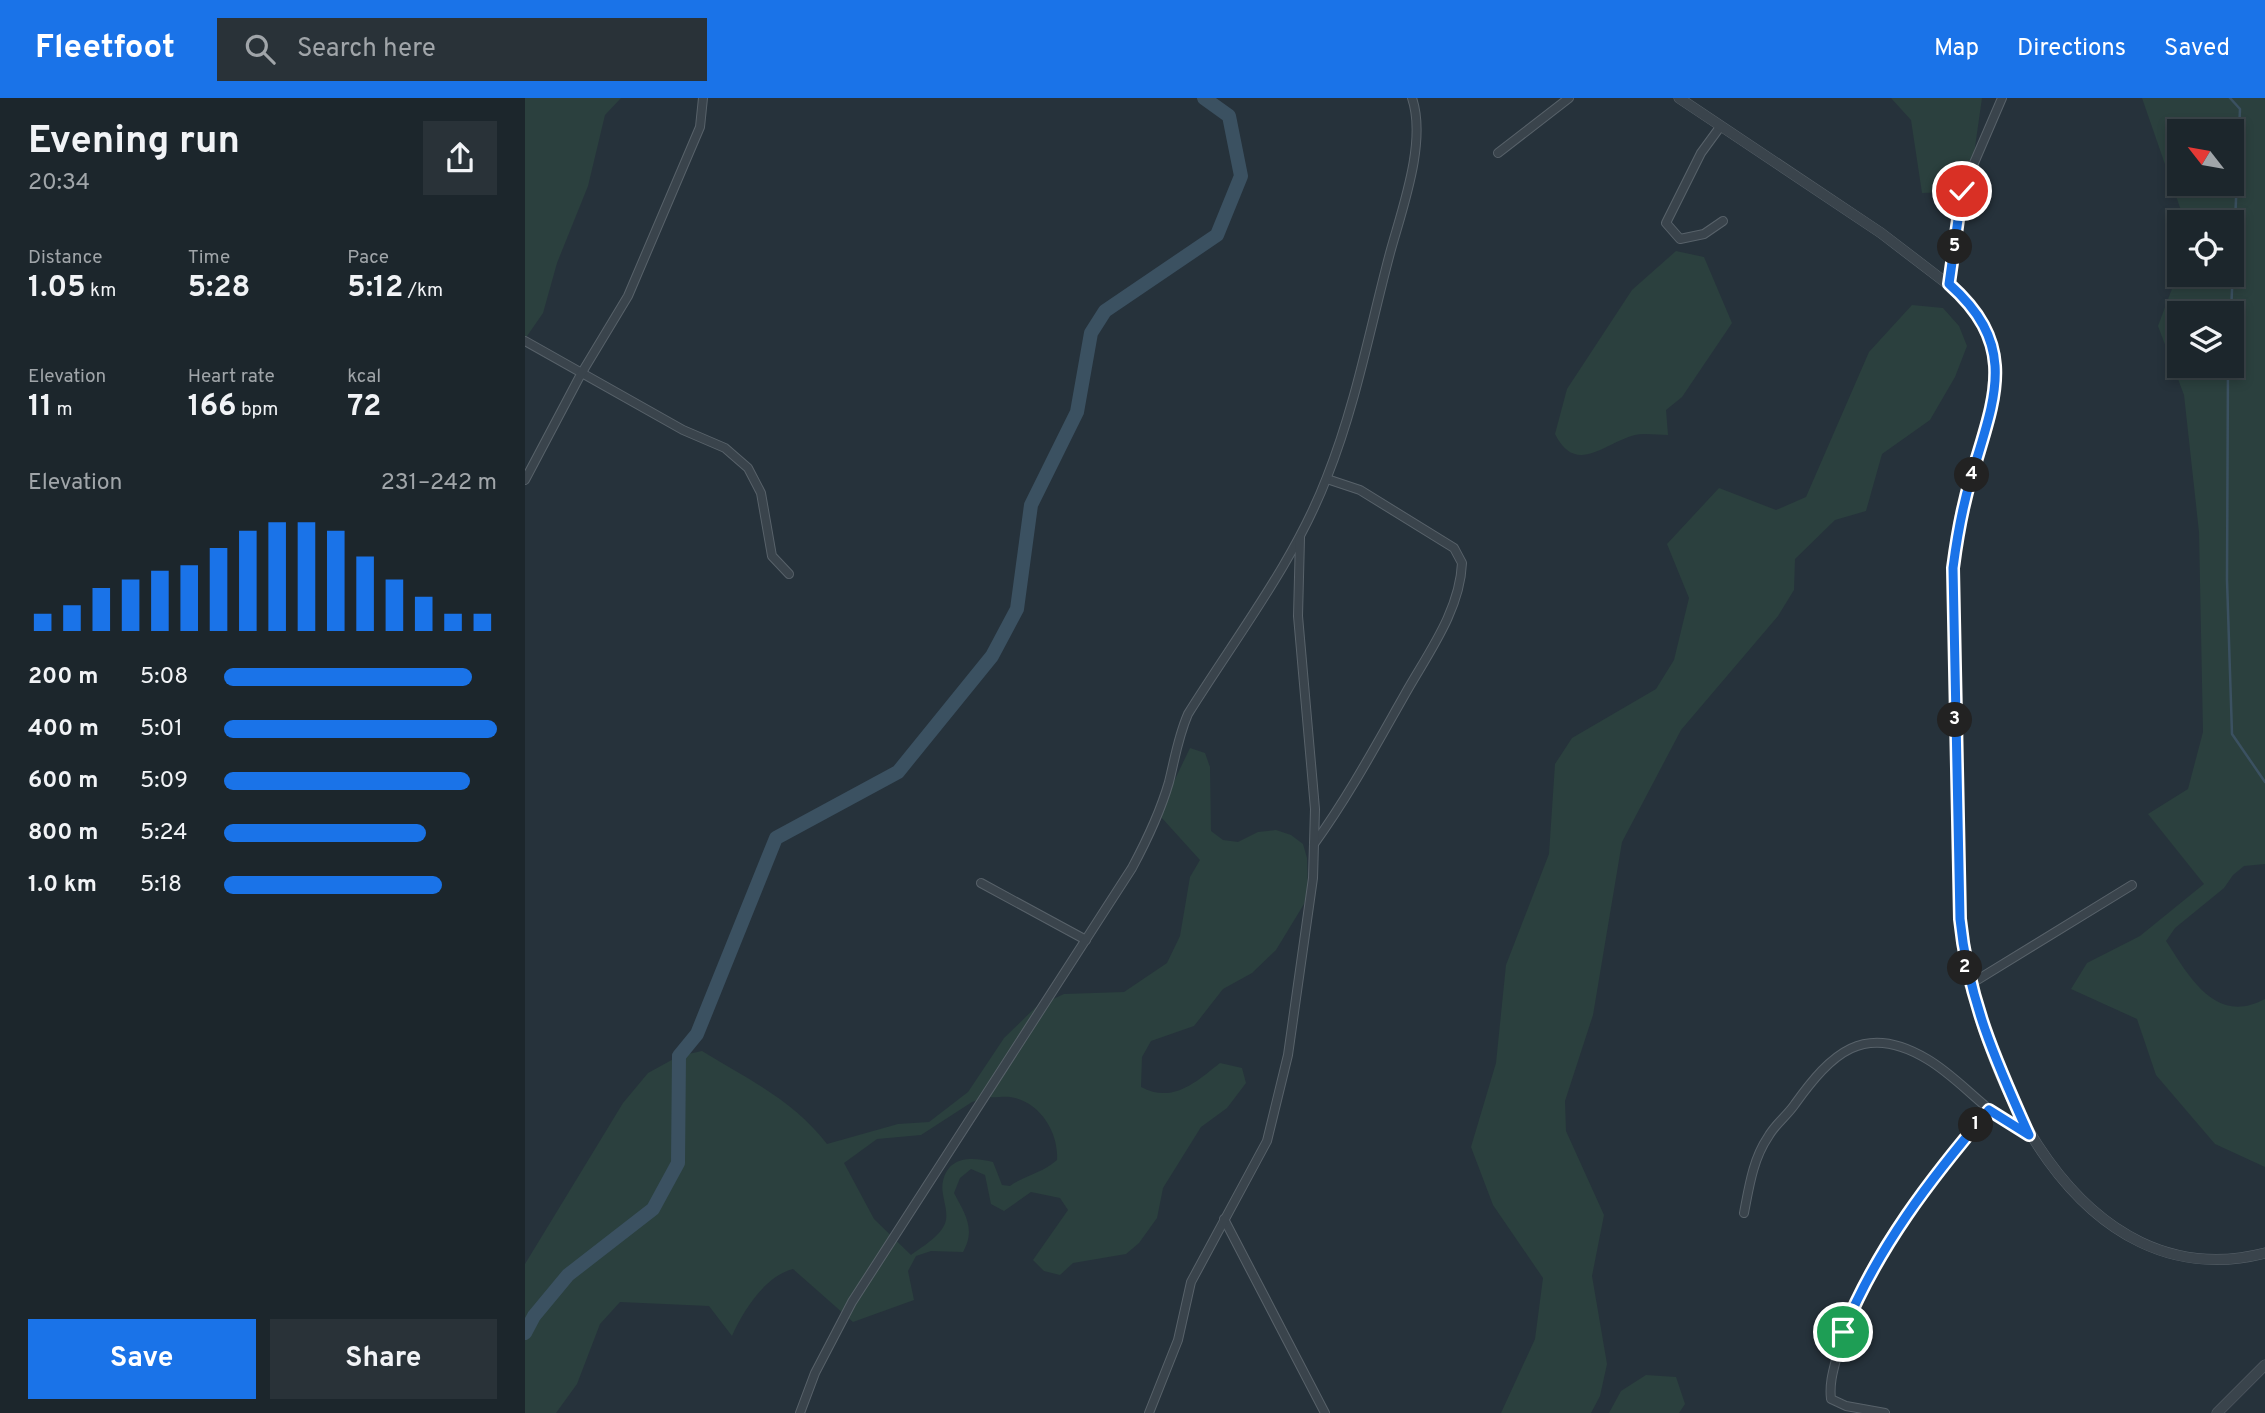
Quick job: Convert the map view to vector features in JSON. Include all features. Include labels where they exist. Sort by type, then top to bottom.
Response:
[{"type":"street","points":[[525,480],[581,374],[628,296],[700,127],[703,98]]},
{"type":"street","points":[[800,1413],[815,1373],[852,1302],[1086,940],[1152,831],[1170,779],[1178,735],[1188,714],[1300,536],[1327,479],[1346,428],[1366,358],[1407,187],[1417,129],[1412,98]]},
{"type":"street","points":[[1498,153],[1569,98]]},
{"type":"street","points":[[1679,98],[1834,199],[1949,284],[1968,302],[1984,324],[1993,348],[1995,372],[1988,421],[1960,517],[1953,568],[1959,891],[1969,985],[1994,1055],[2029,1135],[2048,1164],[2072,1190],[2107,1220],[2145,1244],[2168,1254],[2200,1260],[2242,1258],[2265,1253]]},
{"type":"street","points":[[1949,284],[1962,191],[2002,98]]},
{"type":"street","points":[[1720,127],[1701,153],[1666,223],[1680,239],[1704,234],[1723,221]]},
{"type":"street","points":[[525,341],[683,430],[726,448],[748,468],[761,494],[772,556],[789,574]]},
{"type":"street","points":[[1313,846],[1371,758],[1430,653],[1448,616],[1462,564],[1454,548],[1360,490],[1327,479]]},
{"type":"street","points":[[1149,1413],[1178,1340],[1191,1282],[1267,1141],[1280,1096],[1313,878],[1315,809],[1298,616],[1300,536]]},
{"type":"street","points":[[981,883],[1086,940]]},
{"type":"street","points":[[1969,985],[2132,885]]},
{"type":"street","points":[[1744,1213],[1752,1174],[1765,1139],[1817,1074],[1841,1051],[1860,1045],[1886,1043],[1905,1048],[1929,1060],[1989,1110],[2029,1135]]},
{"type":"street","points":[[1885,1413],[1846,1406],[1831,1399],[1830,1385],[1843,1332],[1859,1292],[1918,1196],[1989,1110]]},
{"type":"street","points":[[1224,1219],[1325,1413]]},
{"type":"street","points":[[2217,1413],[2265,1365]]},
{"type":"green space","points":[[525,98],[621,98],[605,115],[588,186],[557,263],[543,313],[525,339]]},
{"type":"green space","points":[[1891,98],[1982,98],[1973,161],[1966,180],[1945,192],[1922,193],[1911,120]]},
{"type":"green space","points":[[2142,98],[2265,98],[2265,864],[2244,866],[2224,888],[2175,928],[2166,941],[2194,982],[2218,1002],[2247,1006],[2265,999],[2265,1167],[2215,1144],[2156,1075],[2137,1019],[2071,989],[2087,963],[2140,936],[2204,884],[2148,814],[2188,789],[2203,732],[2199,532],[2184,395],[2178,378],[2244,378],[2244,301],[2167,301],[2173,287],[2244,287],[2244,210],[2181,210],[2176,196],[2244,196],[2244,119],[2167,119],[2167,170]]},
{"type":"green space","points":[[1676,251],[1704,257],[1732,323],[1682,397],[1666,410],[1668,435],[1635,435],[1591,453],[1572,453],[1555,434],[1567,389],[1632,290]]},
{"type":"green space","points":[[2167,302],[2167,350],[2158,326]]},
{"type":"green space","points":[[1912,305],[1943,308],[1959,326],[1967,346],[1955,377],[1930,420],[1882,454],[1866,511],[1835,520],[1795,559],[1794,590],[1778,616],[1681,730],[1622,842],[1593,1015],[1565,1101],[1566,1131],[1604,1215],[1592,1276],[1607,1364],[1600,1396],[1591,1413],[1501,1413],[1535,1339],[1543,1278],[1493,1205],[1471,1147],[1496,1063],[1506,965],[1549,854],[1555,764],[1572,738],[1656,689],[1674,660],[1689,598],[1667,544],[1719,488],[1776,510],[1806,497],[1869,352]]},
{"type":"green space","points":[[1190,748],[1205,753],[1210,767],[1211,831],[1223,840],[1238,842],[1258,832],[1276,830],[1291,835],[1303,844],[1307,858],[1308,889],[1304,904],[1276,950],[1252,973],[1223,989],[1194,1026],[1151,1041],[1142,1057],[1141,1087],[1153,1092],[1174,1092],[1193,1083],[1220,1063],[1242,1068],[1246,1083],[1227,1108],[1201,1127],[1163,1188],[1157,1218],[1139,1243],[1126,1254],[1073,1263],[1060,1275],[1044,1271],[1033,1260],[1068,1210],[1060,1198],[1031,1192],[1004,1211],[991,1204],[985,1175],[971,1169],[960,1178],[954,1193],[969,1229],[967,1244],[963,1252],[931,1251],[916,1256],[908,1271],[914,1300],[853,1322],[793,1269],[764,1287],[742,1316],[732,1336],[709,1306],[620,1302],[600,1324],[577,1384],[556,1413],[525,1413],[525,1264],[623,1103],[648,1073],[679,1056],[702,1051],[785,1103],[827,1144],[898,1124],[929,1122],[968,1092],[1004,1038],[1036,1007],[1064,994],[1124,992],[1167,963],[1180,936],[1190,877],[1200,860],[1161,817],[1164,802]],"holes":[[[988,1097],[1021,1100],[1039,1112],[1055,1139],[1057,1160],[1010,1186],[1002,1185],[993,1162],[978,1159],[956,1162],[943,1181],[946,1215],[944,1225],[932,1240],[911,1255],[874,1219],[844,1163],[877,1139],[921,1135],[972,1102]]]},
{"type":"green space","points":[[1646,1375],[1676,1377],[1685,1404],[1679,1413],[1609,1413],[1621,1391]]},
{"type":"waterway","points":[[525,1333],[534,1316],[568,1275],[653,1209],[678,1163],[679,1056],[697,1034],[776,838],[898,772],[992,656],[1017,609],[1031,505],[1077,412],[1091,333],[1105,311],[1217,235],[1241,176],[1229,116],[1204,98]]},
{"type":"waterway","points":[[2230,98],[2240,109],[2232,301]]},
{"type":"waterway","points":[[2228,378],[2227,580],[2232,734],[2265,782]]},
{"type":"route","points":[[1843,1332],[1859,1292],[1918,1196],[1989,1110],[2029,1135],[1977,1012],[1966,969],[1960,919],[1953,568],[1960,517],[1988,421],[1995,372],[1993,348],[1984,324],[1968,302],[1949,284],[1962,191]]}]
